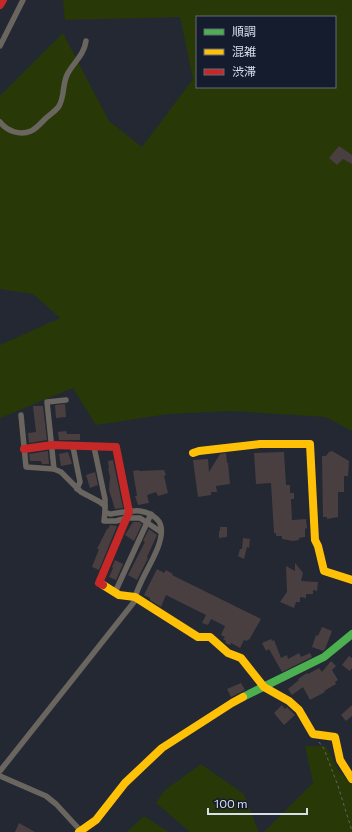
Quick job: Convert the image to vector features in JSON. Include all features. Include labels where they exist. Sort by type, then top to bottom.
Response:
[{"type":"main road","points":[[0,5],[3,0]]},
{"type":"main road","points":[[193,453],[260,444],[310,444],[315,540],[318,546],[324,571],[352,580]]},
{"type":"main road","points":[[24,449],[52,445],[94,447],[116,446],[128,515],[99,583],[119,595],[135,598],[198,637],[206,636],[214,639],[228,653],[241,658],[264,687],[289,701],[299,710],[312,732],[335,738],[340,760],[352,779]]},
{"type":"main road","points":[[80,831],[96,820],[134,773],[162,748],[232,703],[324,657],[352,634]]},
{"type":"street","points":[[0,46],[23,0]]},
{"type":"street","points":[[0,122],[11,131],[21,133],[31,131],[58,107],[63,94],[67,74],[81,56],[85,49],[86,41]]},
{"type":"street","points":[[54,469],[48,402],[66,400]]},
{"type":"street","points":[[21,415],[26,468],[54,469],[61,472],[77,489],[100,502],[110,514],[128,515],[140,518],[161,532]]},
{"type":"street","points":[[73,446],[80,482],[77,489]]},
{"type":"street","points":[[94,447],[105,509]]},
{"type":"street","points":[[0,771],[134,602],[157,548],[161,532],[161,524],[151,514],[139,510],[128,515]]},
{"type":"street","points":[[114,592],[124,574],[151,514]]},
{"type":"street","points":[[0,776],[46,796],[72,820],[80,831]]},
{"type":"path","points":[[312,732],[324,749],[338,786],[352,831]]},
{"type":"green space","points":[[63,0],[352,0],[352,431],[325,417],[231,411],[169,414],[96,425],[73,388],[0,418],[0,345],[60,318],[33,294],[0,289],[0,96],[63,33],[109,121],[142,147],[193,79],[180,17],[65,20]]},
{"type":"green space","points":[[305,746],[326,746],[339,771],[352,785],[352,832],[264,832],[313,783]]},
{"type":"green space","points":[[201,764],[244,794],[259,832],[190,832],[156,803],[165,790]]},
{"type":"green space","points":[[144,816],[169,832],[127,832]]},
{"type":"building","points":[[339,146],[352,155],[352,164],[343,159],[337,165],[329,158]]},
{"type":"building","points":[[65,404],[66,417],[56,418],[55,405]]},
{"type":"building","points":[[33,406],[43,406],[47,440],[29,443],[28,433],[36,432]]},
{"type":"building","points":[[66,431],[67,434],[80,434],[80,440],[59,440],[58,432]]},
{"type":"building","points":[[48,451],[49,464],[42,464],[41,461],[30,461],[29,454]]},
{"type":"building","points":[[332,451],[349,461],[348,476],[344,476],[344,492],[338,492],[338,517],[327,519],[327,517],[323,517],[322,456],[326,456]]},
{"type":"building","points":[[68,452],[72,464],[61,466],[59,454]]},
{"type":"building","points":[[284,452],[286,485],[290,485],[290,493],[294,493],[294,499],[291,499],[292,520],[306,519],[307,528],[305,529],[305,537],[293,541],[282,539],[282,536],[276,536],[276,533],[274,533],[271,483],[256,484],[254,453]]},
{"type":"building","points":[[226,453],[230,484],[216,486],[217,492],[211,492],[211,495],[198,497],[193,460],[208,459],[209,472],[220,454]]},
{"type":"building","points":[[113,460],[123,508],[115,509],[109,490],[110,477],[108,468],[108,461]]},
{"type":"building","points":[[164,470],[168,493],[158,496],[156,492],[147,495],[149,503],[138,505],[135,496],[137,496],[133,471]]},
{"type":"building","points":[[95,472],[98,485],[90,488],[86,475]]},
{"type":"building","points":[[133,522],[139,522],[142,524],[134,541],[125,535]]},
{"type":"building","points":[[110,525],[117,526],[99,570],[92,567],[99,549],[97,549]]},
{"type":"building","points":[[220,527],[227,527],[227,537],[219,538]]},
{"type":"building","points":[[149,529],[157,535],[137,580],[128,575],[145,542],[143,541]]},
{"type":"building","points":[[243,538],[250,539],[249,548],[247,547],[244,559],[238,556],[240,549],[242,549]]},
{"type":"building","points":[[115,560],[123,564],[116,580],[109,577]]},
{"type":"building","points":[[295,563],[303,573],[301,581],[318,582],[317,591],[313,590],[313,594],[306,594],[306,598],[300,597],[300,602],[296,602],[294,608],[280,602],[287,592],[286,566],[295,571]]},
{"type":"building","points":[[157,569],[164,573],[166,570],[173,574],[172,575],[261,619],[249,640],[244,640],[240,648],[231,643],[230,645],[225,643],[226,641],[223,639],[225,637],[221,635],[225,626],[211,619],[208,625],[202,623],[206,615],[166,595],[161,607],[150,600],[150,598],[144,595]]},
{"type":"building","points":[[322,627],[332,631],[323,651],[312,647],[316,635],[318,636]]},
{"type":"building","points":[[271,639],[272,641],[274,640],[281,658],[287,655],[288,659],[299,653],[301,657],[310,653],[312,657],[282,672],[269,649],[266,651],[262,643]]},
{"type":"building","points":[[349,656],[352,658],[352,668],[350,671],[342,665]]},
{"type":"building","points":[[331,661],[336,666],[332,670],[338,680],[335,682],[336,684],[310,700],[303,687],[292,695],[288,689],[299,680],[298,679],[319,668],[322,672]]},
{"type":"building","points":[[241,683],[245,690],[231,697],[227,689]]},
{"type":"building","points":[[282,705],[285,709],[287,707],[295,715],[284,725],[274,713]]},
{"type":"building","points":[[352,705],[352,716],[346,721],[341,715]]},
{"type":"building","points":[[19,823],[35,832],[15,832]]},
{"type":"traffic: fast","points":[[243,697],[324,657],[352,634]]},
{"type":"traffic: slow","points":[[193,453],[260,444],[310,444],[315,540],[318,546],[324,571],[352,580]]},
{"type":"traffic: slow","points":[[103,585],[119,595],[135,597],[198,637],[210,637],[228,653],[241,658],[264,687],[289,701],[299,710],[313,734],[335,737],[340,760],[352,779]]},
{"type":"traffic: slow","points":[[79,832],[96,820],[125,783],[162,748],[243,697]]},
{"type":"traffic: jam","points":[[0,5],[3,0]]},
{"type":"traffic: jam","points":[[24,449],[52,445],[116,447],[129,512],[99,583],[103,585]]}]
